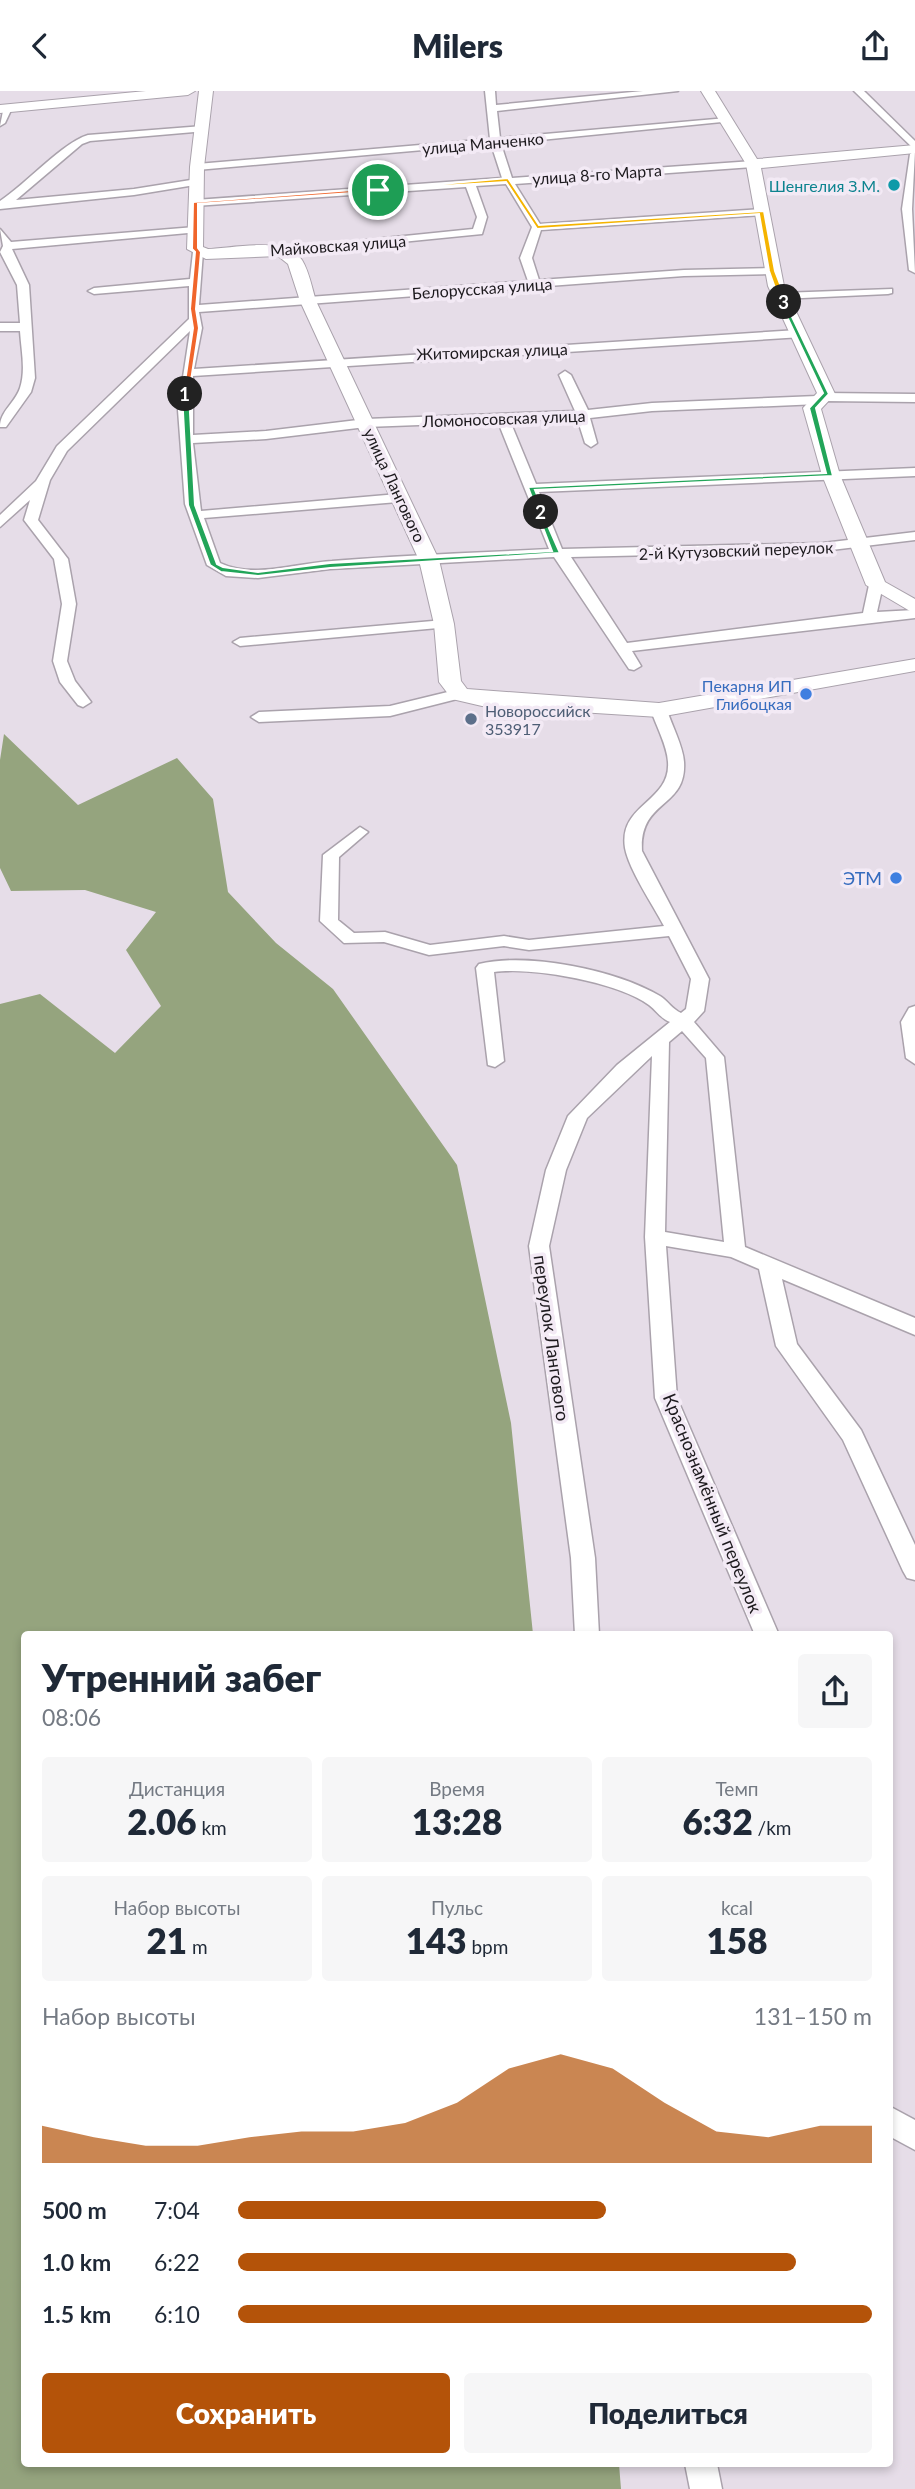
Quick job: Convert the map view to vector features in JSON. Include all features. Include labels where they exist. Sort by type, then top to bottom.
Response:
[{"type":"street","points":[[0,123],[4,109],[188,91]]},
{"type":"street","points":[[206,91],[195,203],[195,249],[198,252],[193,315],[196,328],[187,373],[184,411],[192,505],[196,515],[398,498]]},
{"type":"street","points":[[490,91],[494,108],[495,142],[508,180],[537,227]]},
{"type":"street","points":[[494,108],[673,91]]},
{"type":"street","points":[[708,91],[753,164],[772,271],[826,394],[812,408],[831,475],[857,544],[876,585],[915,608]]},
{"type":"street","points":[[859,91],[915,150],[907,209],[914,263]]},
{"type":"street","name":"улица Манченко","points":[[2,205],[134,192],[197,174],[495,142],[727,121]]},
{"type":"street","points":[[2,205],[78,142],[88,138],[203,129]]},
{"type":"street","name":"улица 8-го Марта","points":[[195,203],[915,150]]},
{"type":"street","name":"Майковская улица","points":[[198,252],[281,251],[478,232],[482,217],[470,184]]},
{"type":"street","points":[[537,227],[762,212]]},
{"type":"street","points":[[535,285],[526,258],[537,227]]},
{"type":"street","points":[[8,246],[195,230]]},
{"type":"street","points":[[0,232],[8,246]]},
{"type":"street","points":[[2,424],[25,392],[29,377],[23,285],[5,251],[8,246]]},
{"type":"street","name":"улица Лангового","points":[[281,251],[296,263],[308,301],[338,360],[398,498],[410,514],[429,560],[444,624],[450,682],[460,694]]},
{"type":"street","name":"Белорусская улица","points":[[193,315],[308,301],[684,273],[772,271]]},
{"type":"street","points":[[94,291],[194,282]]},
{"type":"street","points":[[781,296],[888,291]]},
{"type":"street","points":[[0,523],[43,480],[62,449],[193,315]]},
{"type":"street","points":[[0,327],[25,327]]},
{"type":"street","name":"Житомирская улица","points":[[187,373],[338,360],[798,334]]},
{"type":"street","points":[[565,375],[591,443]]},
{"type":"street","name":"Ломоносовская улица","points":[[188,439],[266,435],[366,423],[582,415],[728,402],[915,398]]},
{"type":"street","points":[[502,417],[556,553],[565,559],[634,666]]},
{"type":"street","points":[[531,488],[915,472]]},
{"type":"street","points":[[43,480],[31,520],[61,559],[69,604],[60,661],[68,682],[83,702]]},
{"type":"street","name":"2-й Кутузовский переулок","points":[[196,515],[214,565],[231,573],[245,574],[556,553],[705,552],[857,544],[915,536]]},
{"type":"street","points":[[869,617],[876,585]]},
{"type":"street","points":[[624,648],[869,617],[915,614]]},
{"type":"street","points":[[240,642],[444,624]]},
{"type":"street","points":[[259,717],[390,711],[460,694],[482,699],[659,710],[915,665]]},
{"type":"street","points":[[659,710],[676,762],[671,789],[638,818],[633,836],[634,851],[700,979],[695,1011],[660,1040]]},
{"type":"street","points":[[360,832],[331,855],[329,921],[350,939],[385,937],[429,950],[504,941],[529,945],[676,930]]},
{"type":"street","points":[[495,1061],[485,968],[489,965],[509,964],[595,976],[655,1001],[667,1014],[683,1021],[715,1057],[735,1251]]},
{"type":"street","points":[[913,1017],[915,1058]]},
{"type":"street","name":"Краснознамённый переулок","points":[[660,1040],[662,1062],[655,1237],[666,1398],[765,1631]]},
{"type":"street","name":"переулок Лангового","points":[[587,1631],[583,1557],[539,1246],[556,1170],[578,1116],[624,1069],[660,1040]]},
{"type":"street","points":[[655,1237],[735,1251],[915,1327]]},
{"type":"street","points":[[768,1265],[787,1346],[853,1436],[915,1571]]},
{"type":"street","points":[[893,2122],[915,2136]]},
{"type":"street","points":[[702,2467],[706,2489]]},
{"type":"green space","points":[[4,734],[78,805],[177,758],[213,799],[228,892],[276,943],[333,989],[457,1165],[511,1423],[533,1631],[21,1631],[21,2467],[619,2467],[621,2489],[0,2489],[0,1004],[40,994],[115,1053],[161,1006],[126,950],[156,912],[85,890],[11,891],[0,868],[0,760]]},
{"type":"place","name":"Шенгелия З.М.","points":[[894,185]]},
{"type":"place","name":"Пекарня ИП Глибоцкая","points":[[806,694]]},
{"type":"place","name":"Новороссийск 353917","points":[[471,719]]},
{"type":"place","name":"ЭТМ","points":[[896,878]]},
{"type":"route","points":[[508,180],[537,227],[762,212],[776,286],[826,394],[812,408],[831,475],[531,488],[556,553],[330,565],[258,574],[231,573],[214,565],[192,505],[184,411],[187,373],[196,328],[193,321],[195,257],[198,252],[195,249],[195,203],[378,190],[508,180]]}]
